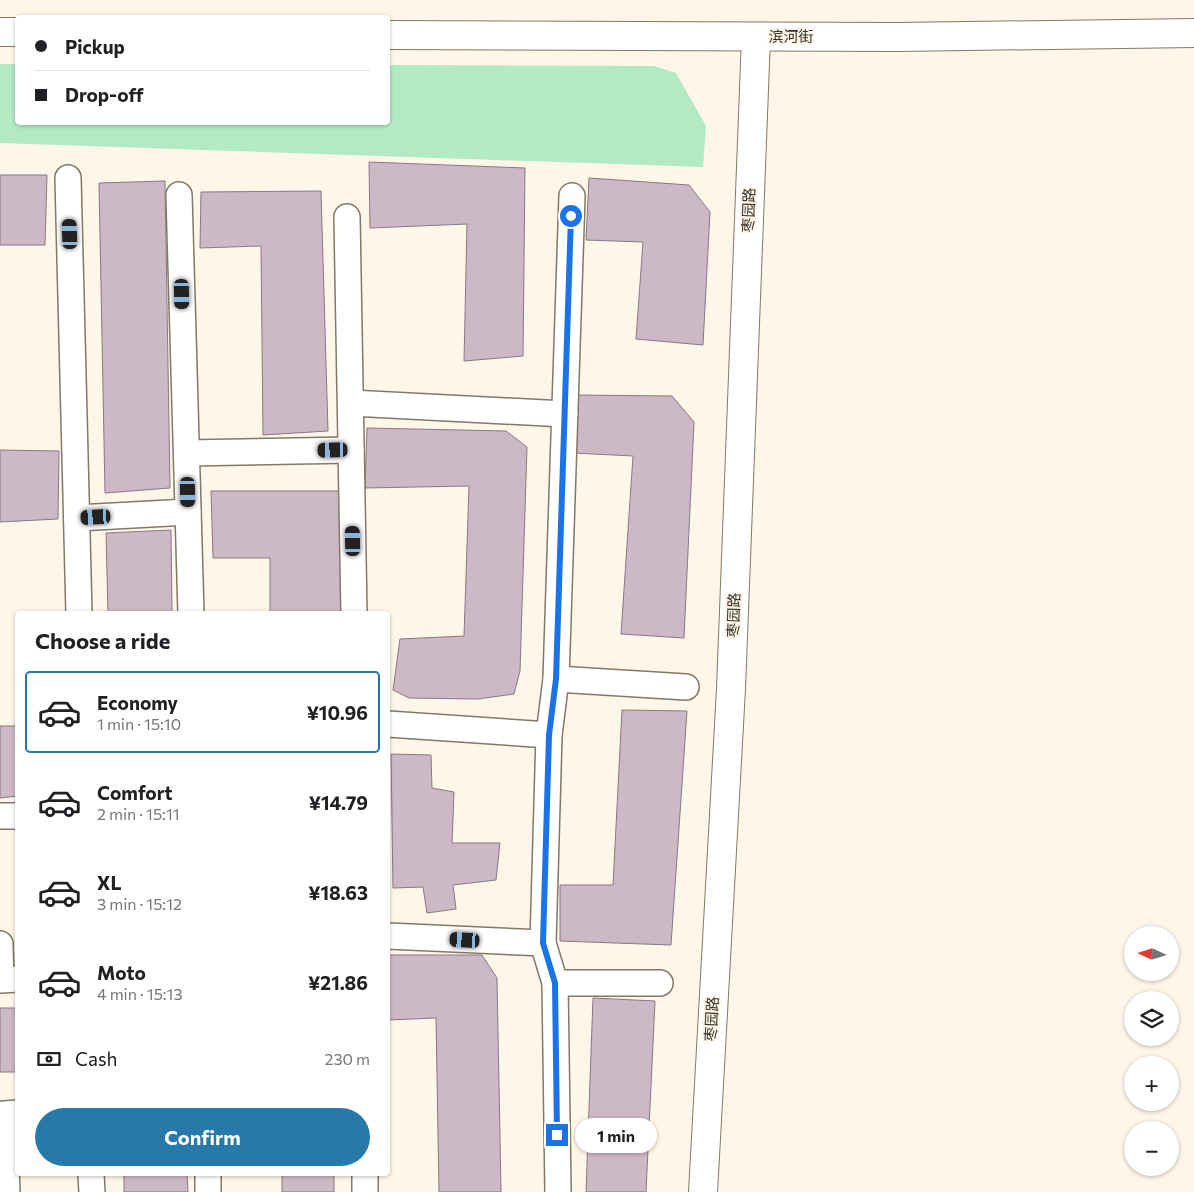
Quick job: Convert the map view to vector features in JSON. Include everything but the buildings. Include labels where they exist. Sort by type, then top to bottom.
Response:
[{"type":"street","points":[[0,32],[15,32]]},
{"type":"street","name":"滨河街","points":[[390,35],[756,37],[1194,34]]},
{"type":"street","name":"枣园路","points":[[703,1192],[731,690],[756,37]]},
{"type":"street","points":[[68,178],[79,611]]},
{"type":"street","points":[[179,195],[191,611]]},
{"type":"street","points":[[558,1192],[555,983],[543,943],[549,735],[556,679],[572,196]]},
{"type":"street","points":[[347,217],[354,611]]},
{"type":"street","points":[[351,403],[566,414]]},
{"type":"street","points":[[187,453],[351,450]]},
{"type":"street","points":[[77,518],[188,512]]},
{"type":"street","points":[[556,679],[686,687]]},
{"type":"street","points":[[390,724],[549,735]]},
{"type":"street","points":[[0,816],[15,816]]},
{"type":"street","points":[[390,936],[543,943]]},
{"type":"street","points":[[0,944],[1,980],[15,979]]},
{"type":"street","points":[[555,983],[660,983]]},
{"type":"street","points":[[7,1192],[4,1114],[15,1113]]},
{"type":"street","points":[[91,1176],[92,1192]]},
{"type":"street","points":[[208,1176],[208,1192]]},
{"type":"street","points":[[365,1176],[365,1192]]},
{"type":"green space","points":[[0,64],[15,64],[15,125],[390,125],[390,65],[654,66],[676,73],[706,126],[703,167],[0,143]]},
{"type":"route","points":[[557,1135],[555,983],[543,943],[549,735],[556,679],[571,216]]}]
